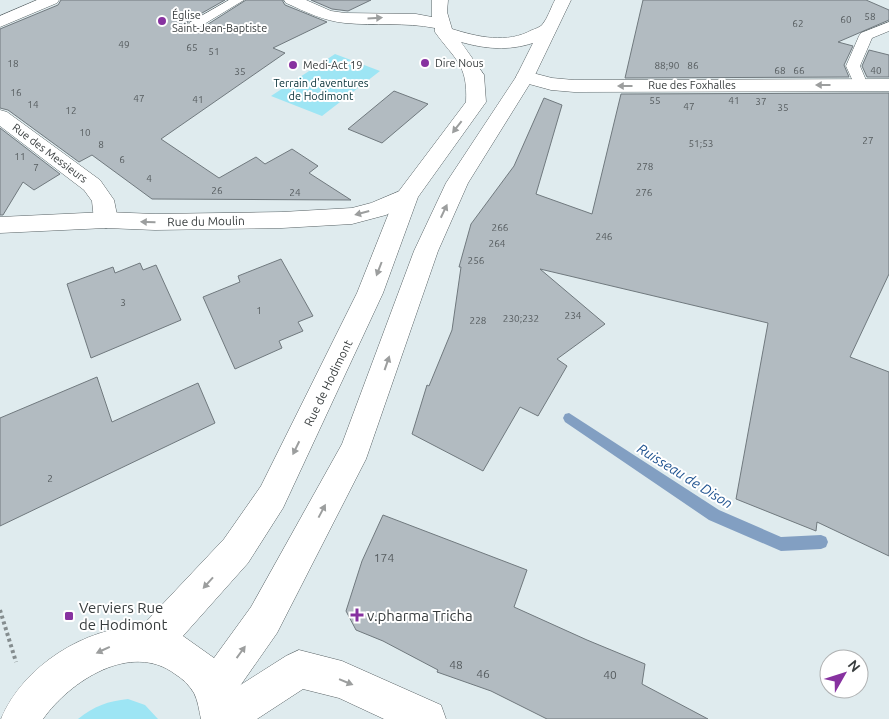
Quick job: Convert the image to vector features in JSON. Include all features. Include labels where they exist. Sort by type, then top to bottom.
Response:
[{"type":"main road","points":[[0,22],[51,0]]},
{"type":"main road","points":[[292,0],[327,15],[345,18],[416,19],[471,40],[506,44],[521,43],[548,29]]},
{"type":"main road","points":[[440,0],[438,14],[443,28]]},
{"type":"main road","points":[[219,710],[264,620],[355,450],[426,251],[457,183],[525,78],[563,0]]},
{"type":"main road","name":"Rue de Hodimont","points":[[151,643],[236,551],[272,497],[370,293],[408,195],[476,102],[474,72],[443,28]]},
{"type":"main road","name":"Rue des Foxhalles","points":[[525,78],[551,84],[574,86],[889,85]]},
{"type":"main road","name":"Rue des Messieurs","points":[[0,116],[92,185],[104,200],[106,220]]},
{"type":"main road","name":"Rue du Moulin","points":[[0,225],[106,220],[154,222],[282,220],[352,216],[378,209],[408,195]]},
{"type":"main road","points":[[24,712],[68,668],[84,659],[110,647],[151,643],[177,651],[198,667],[219,710]]},
{"type":"main road","points":[[219,710],[299,669],[342,680],[427,719]]},
{"type":"lane","points":[[196,23],[238,0]]},
{"type":"lane","points":[[861,85],[853,66],[866,36],[889,26]]},
{"type":"path","points":[[0,610],[24,712]]},
{"type":"green space","name":"Terrain d'aventures de Hodimont","points":[[335,54],[380,71],[322,116],[271,96]]},
{"type":"green space","points":[[128,699],[145,705],[158,719],[78,719],[102,705]]},
{"type":"building","points":[[61,0],[225,0],[188,21],[187,24],[191,28],[202,28],[246,0],[282,0],[285,5],[327,22],[273,48],[285,53],[161,139],[219,178],[256,157],[265,164],[292,149],[318,166],[309,173],[351,200],[152,199],[92,155],[79,162],[8,110],[0,108],[0,29],[58,5]]},
{"type":"building","points":[[311,0],[371,0],[348,11],[332,9]]},
{"type":"building","points":[[643,0],[866,0],[889,10],[889,20],[838,42],[853,46],[844,65],[849,77],[625,78]]},
{"type":"building","points":[[869,50],[889,55],[889,77],[867,77],[862,66]]},
{"type":"building","points":[[394,91],[428,104],[382,143],[348,129]]},
{"type":"building","points":[[889,93],[889,274],[850,357],[889,372],[889,556],[817,522],[816,531],[736,499],[768,323],[540,269],[605,324],[557,359],[567,366],[538,416],[520,407],[483,471],[412,434],[427,385],[429,386],[452,330],[461,267],[459,267],[471,224],[514,166],[544,98],[562,105],[536,194],[592,214],[621,94]]},
{"type":"building","points":[[0,128],[60,174],[34,190],[23,182],[3,215],[0,215]]},
{"type":"building","points":[[281,259],[313,316],[298,322],[303,331],[279,341],[282,348],[235,369],[203,297],[240,282],[238,276]]},
{"type":"building","points":[[140,263],[143,270],[156,265],[181,320],[91,358],[67,284],[113,267],[115,273]]},
{"type":"building","points":[[97,377],[112,422],[198,383],[215,423],[0,526],[0,418]]},
{"type":"building","points":[[383,515],[527,570],[514,607],[645,664],[642,684],[708,719],[547,719],[491,691],[437,672],[438,670],[383,641],[356,630],[346,611],[362,561]]},
{"type":"waterway","name":"Ruisseau de Dison","points":[[569,418],[714,515],[781,544],[821,542]]},
{"type":"place","name":"Église Saint-Jean-Baptiste","points":[[162,21]]},
{"type":"place","name":"Dire Nous","points":[[425,63]]},
{"type":"place","name":"Medi-Act 19","points":[[293,65]]},
{"type":"place","name":"v.pharma Tricha","points":[[357,615]]},
{"type":"place","name":"Verviers Rue de Hodimont","points":[[69,616]]}]
